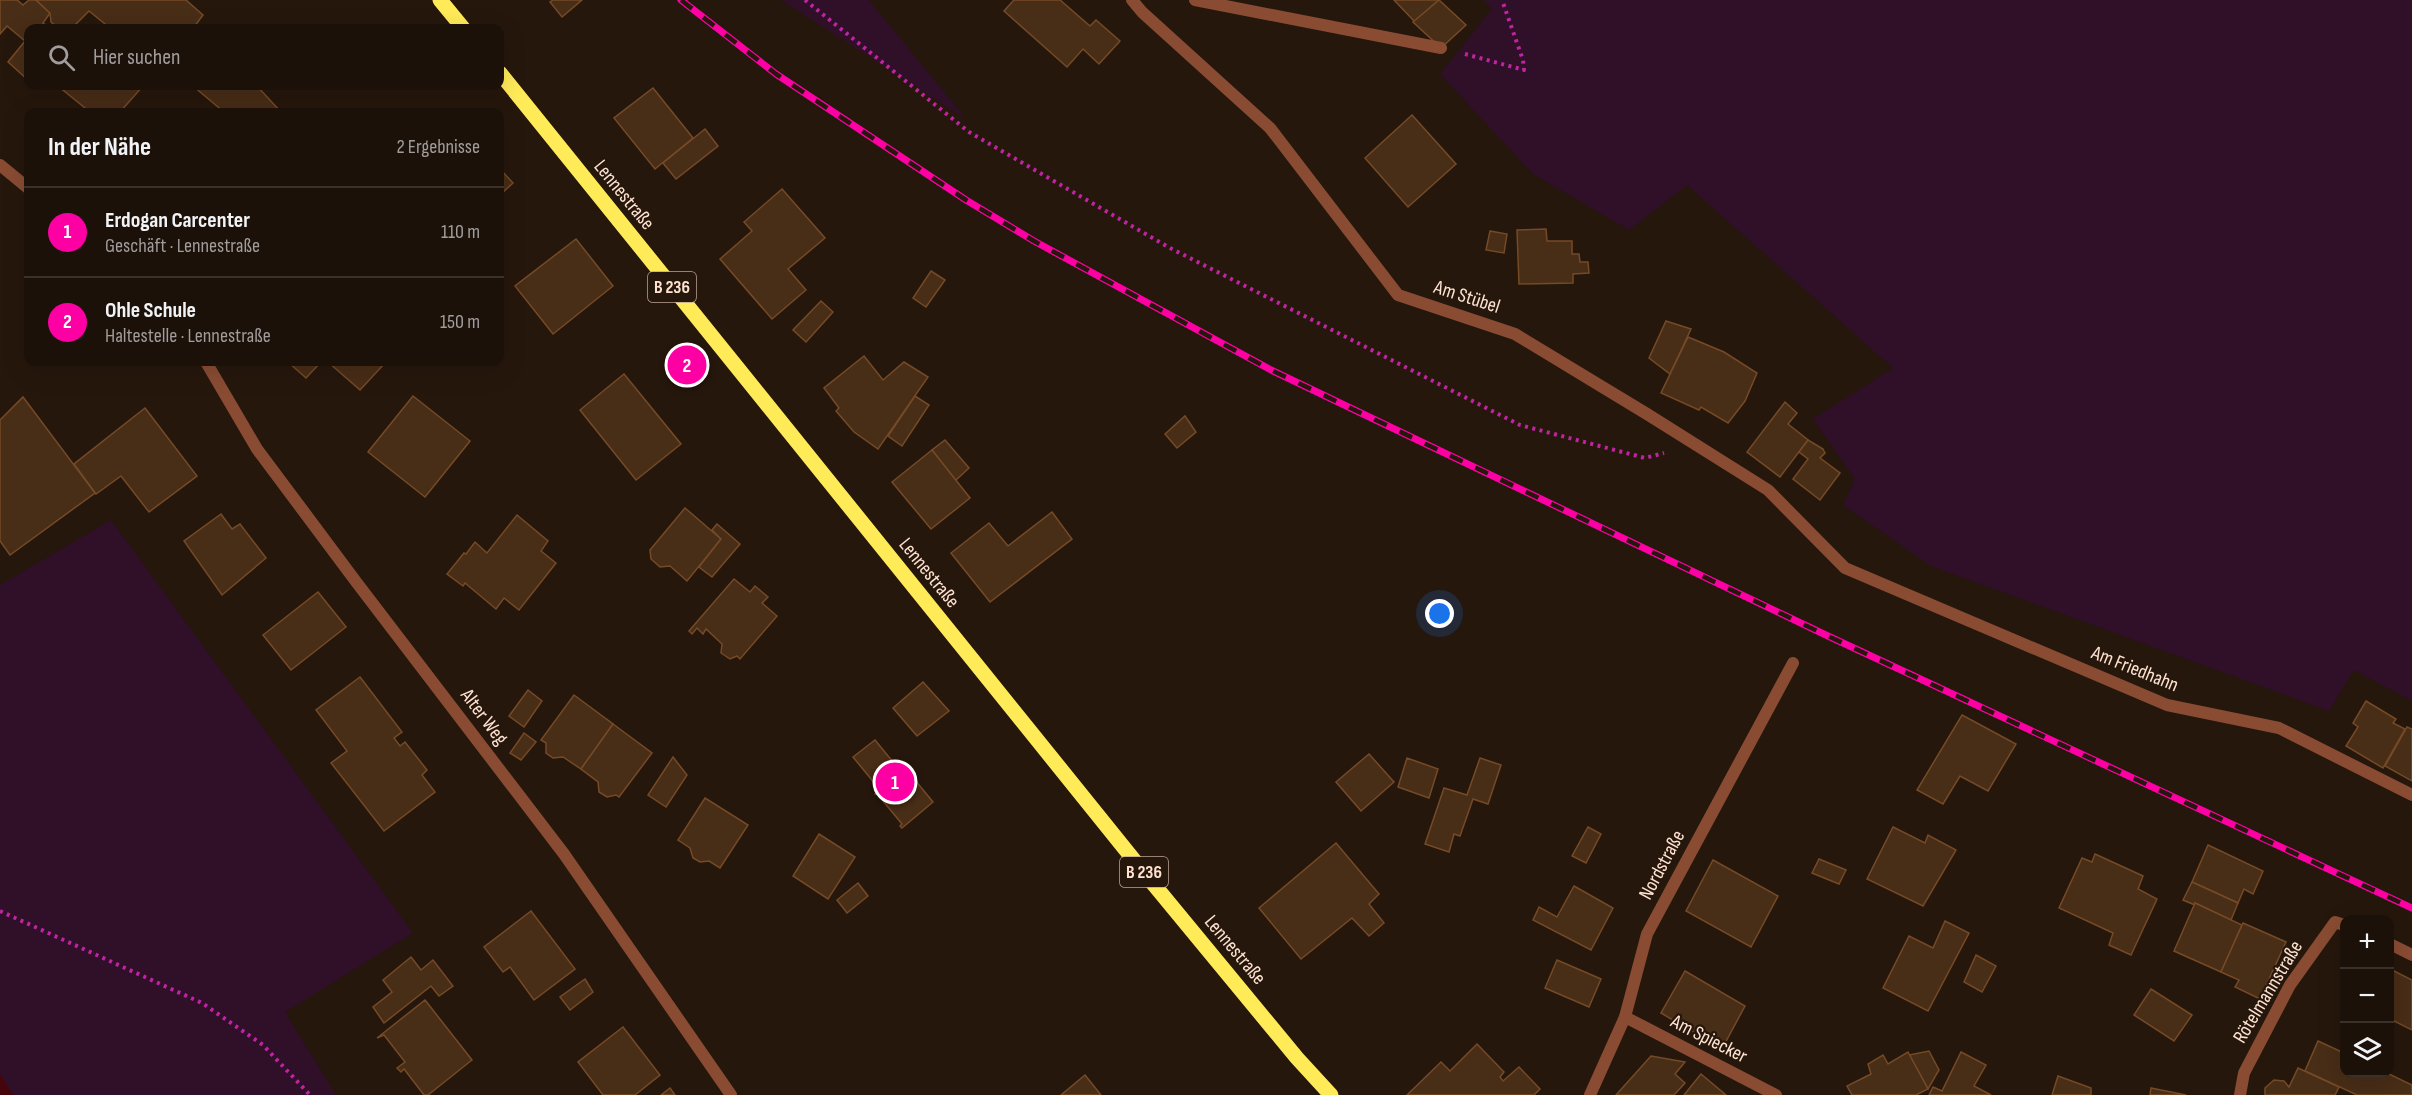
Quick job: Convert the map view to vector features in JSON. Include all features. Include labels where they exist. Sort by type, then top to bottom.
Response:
[{"type":"main road","points":[[440,0],[460,24]]},
{"type":"main road","name":"Lennestraße","points":[[504,79],[1146,875],[1297,1058],[1331,1095]]},
{"type":"street","name":"Am Stübel","points":[[1132,0],[1142,12],[1270,128],[1398,295],[1515,334],[1768,490],[1845,568]]},
{"type":"street","points":[[1195,0],[1441,48]]},
{"type":"street","points":[[0,165],[24,185]]},
{"type":"street","name":"Alter Weg","points":[[208,366],[257,449],[564,854],[731,1095]]},
{"type":"street","name":"Am Friedhahn","points":[[1845,568],[2167,705],[2279,728],[2412,795]]},
{"type":"street","name":"Nordstraße","points":[[1590,1095],[1624,1017],[1647,934],[1792,663]]},
{"type":"street","name":"Rötelmannstraße","points":[[2240,1095],[2244,1073],[2290,985],[2335,922],[2340,924]]},
{"type":"street","points":[[2394,946],[2412,955]]},
{"type":"street","name":"Am Spiecker","points":[[1624,1017],[1776,1095]]},
{"type":"path","points":[[805,0],[969,132],[1170,248],[1520,425],[1645,458],[1697,446]]},
{"type":"path","points":[[1441,48],[1524,70],[1523,60],[1502,0]]},
{"type":"path","points":[[0,911],[202,1003],[263,1045],[310,1095]]},
{"type":"shaded area","points":[[781,0],[869,0],[966,119]]},
{"type":"shaded area","points":[[1484,0],[2412,0],[2412,701],[2354,670],[2329,711],[1931,566],[1843,505],[1855,479],[1813,419],[1893,368],[1687,185],[1629,230],[1533,174],[1440,74],[1492,9]]},
{"type":"shaded area","points":[[111,520],[413,933],[285,1012],[336,1095],[13,1095],[0,1074],[0,585]]},
{"type":"shaded area","points":[[0,1074],[13,1095],[0,1095]]},
{"type":"building","points":[[0,0],[17,0],[23,5],[29,0],[36,0],[50,13],[44,24],[24,24],[24,40],[7,26],[0,34]]},
{"type":"building","points":[[36,0],[186,0],[203,15],[196,24],[105,24],[89,11],[76,24],[54,24],[51,22],[50,13]]},
{"type":"building","points":[[553,0],[582,0],[562,17],[550,2]]},
{"type":"building","points":[[1014,0],[1060,0],[1090,26],[1096,20],[1120,41],[1099,64],[1083,49],[1067,67],[1004,11]]},
{"type":"building","points":[[1394,0],[1439,0],[1415,22]]},
{"type":"building","points":[[1439,0],[1466,25],[1441,48],[1413,22]]},
{"type":"building","points":[[24,42],[24,76],[8,62]]},
{"type":"building","points":[[653,88],[693,138],[655,169],[614,118]]},
{"type":"building","points":[[63,90],[139,90],[124,108],[85,108]]},
{"type":"building","points":[[198,90],[261,90],[277,108],[219,108]]},
{"type":"building","points":[[1412,115],[1456,164],[1408,207],[1365,158]]},
{"type":"building","points":[[705,129],[718,146],[676,179],[663,163]]},
{"type":"building","points":[[504,173],[513,183],[504,191]]},
{"type":"building","points":[[782,189],[825,238],[788,269],[806,290],[772,319],[720,259],[752,231],[744,222]]},
{"type":"building","points":[[1546,229],[1547,241],[1572,241],[1572,254],[1579,254],[1580,262],[1588,262],[1589,273],[1573,274],[1573,283],[1519,284],[1517,230]]},
{"type":"building","points":[[1490,231],[1507,234],[1504,253],[1486,250]]},
{"type":"building","points":[[576,239],[613,286],[553,334],[515,286]]},
{"type":"building","points":[[931,271],[945,280],[926,307],[913,298]]},
{"type":"building","points":[[821,301],[833,312],[806,342],[793,330]]},
{"type":"building","points":[[1666,321],[1691,329],[1670,374],[1649,358]]},
{"type":"building","points":[[1688,337],[1724,352],[1757,373],[1745,401],[1728,423],[1701,407],[1699,410],[1661,393]]},
{"type":"building","points":[[864,356],[883,380],[904,362],[928,377],[878,449],[854,432],[836,411],[839,408],[824,388]]},
{"type":"building","points":[[292,366],[317,366],[306,378]]},
{"type":"building","points":[[333,366],[382,366],[360,390]]},
{"type":"building","points":[[624,374],[681,444],[636,480],[580,410]]},
{"type":"building","points":[[413,396],[470,441],[425,497],[368,452]]},
{"type":"building","points":[[915,396],[929,405],[902,446],[888,436]]},
{"type":"building","points":[[23,397],[95,493],[10,555],[0,541],[0,420]]},
{"type":"building","points":[[1785,402],[1797,413],[1788,424],[1808,440],[1780,477],[1747,452]]},
{"type":"building","points":[[145,408],[197,476],[149,512],[121,476],[96,494],[74,464]]},
{"type":"building","points":[[1185,416],[1196,432],[1177,448],[1165,434]]},
{"type":"building","points":[[945,440],[969,468],[955,481],[932,450]]},
{"type":"building","points":[[1808,440],[1823,449],[1825,453],[1820,458],[1840,473],[1820,500],[1793,479],[1808,459],[1799,452]]},
{"type":"building","points":[[932,450],[970,498],[931,529],[892,482]]},
{"type":"building","points":[[685,508],[721,539],[687,581],[670,566],[660,567],[651,559],[650,550]]},
{"type":"building","points":[[1052,512],[1072,539],[990,602],[951,553],[989,523],[1008,546]]},
{"type":"building","points":[[221,514],[232,529],[240,524],[266,558],[222,595],[184,541]]},
{"type":"building","points":[[517,515],[548,541],[541,551],[556,563],[519,610],[504,598],[496,609],[465,583],[463,586],[447,574],[475,542],[487,553]]},
{"type":"building","points":[[717,524],[740,544],[712,577],[699,567],[721,539],[712,530]]},
{"type":"building","points":[[734,579],[750,592],[755,586],[768,597],[762,603],[777,616],[740,659],[737,656],[730,659],[721,653],[722,644],[706,629],[703,634],[697,628],[692,634],[689,631]]},
{"type":"building","points":[[318,592],[346,627],[291,670],[263,635]]},
{"type":"building","points":[[360,677],[402,732],[394,738],[400,746],[405,742],[427,770],[422,775],[435,792],[384,831],[331,763],[347,751],[316,710]]},
{"type":"building","points":[[923,682],[949,711],[917,736],[893,708]]},
{"type":"building","points":[[528,690],[542,701],[524,727],[509,716]]},
{"type":"building","points":[[574,695],[613,724],[581,769],[563,757],[553,758],[546,753],[546,743],[541,740]]},
{"type":"building","points":[[2366,701],[2396,719],[2393,723],[2405,729],[2383,768],[2346,746],[2358,727],[2353,723]]},
{"type":"building","points":[[1962,715],[2016,744],[1988,791],[1960,776],[1943,804],[1917,790]]},
{"type":"building","points":[[613,724],[652,753],[619,797],[616,795],[607,797],[599,792],[598,782],[581,769]]},
{"type":"building","points":[[2407,727],[2412,729],[2412,781],[2385,766]]},
{"type":"building","points":[[524,733],[536,742],[521,760],[510,753]]},
{"type":"building","points":[[875,740],[902,773],[906,769],[933,802],[902,828],[900,826],[902,824],[875,794],[880,790],[853,757]]},
{"type":"building","points":[[1369,754],[1394,782],[1361,811],[1336,782]]},
{"type":"building","points":[[673,757],[687,775],[666,807],[648,795]]},
{"type":"building","points":[[1407,758],[1438,769],[1429,798],[1398,787]]},
{"type":"building","points":[[1480,758],[1501,765],[1488,804],[1473,799],[1460,836],[1454,834],[1449,852],[1425,844],[1444,788],[1467,795]]},
{"type":"building","points":[[705,798],[748,825],[720,868],[709,861],[700,862],[693,858],[690,848],[678,840]]},
{"type":"building","points":[[1588,827],[1601,834],[1586,863],[1572,856]]},
{"type":"building","points":[[1893,827],[1925,843],[1928,835],[1956,850],[1923,906],[1867,879]]},
{"type":"building","points":[[819,834],[855,857],[828,899],[793,876]]},
{"type":"building","points":[[1336,843],[1379,894],[1369,904],[1384,923],[1369,936],[1352,918],[1301,959],[1259,908]]},
{"type":"building","points":[[2208,845],[2263,871],[2253,894],[2244,889],[2238,903],[2192,882]]},
{"type":"building","points":[[2095,854],[2143,876],[2138,889],[2157,899],[2131,955],[2109,945],[2113,933],[2059,908],[2082,858],[2092,862]]},
{"type":"building","points":[[1819,859],[1846,870],[1839,884],[1812,873]]},
{"type":"building","points":[[1713,860],[1778,896],[1751,947],[1686,911]]},
{"type":"building","points":[[2192,882],[2238,903],[2231,920],[2195,903],[2195,905],[2183,900]]},
{"type":"building","points":[[858,883],[868,896],[847,913],[837,900]]},
{"type":"building","points":[[1574,886],[1613,908],[1591,950],[1533,920],[1539,907],[1557,917]]},
{"type":"building","points":[[2195,903],[2242,925],[2221,972],[2174,951]]},
{"type":"building","points":[[531,911],[575,969],[534,1000],[510,967],[503,972],[484,947]]},
{"type":"building","points":[[1945,921],[1969,933],[1928,1011],[1883,988],[1909,936],[1933,948]]},
{"type":"building","points":[[2243,923],[2286,942],[2260,999],[2235,987],[2239,980],[2221,972]]},
{"type":"building","points":[[1976,955],[1996,966],[1982,992],[1964,982]]},
{"type":"building","points":[[411,957],[421,970],[433,960],[453,986],[439,996],[431,986],[384,1023],[373,1007],[392,992],[383,980]]},
{"type":"building","points":[[1557,960],[1601,979],[1589,1007],[1545,988]]},
{"type":"building","points":[[1685,971],[1745,1006],[1723,1047],[1720,1048],[1661,1013]]},
{"type":"building","points":[[2394,971],[2412,980],[2412,1030],[2394,1021]]},
{"type":"building","points":[[585,979],[593,992],[570,1010],[560,997]]},
{"type":"building","points":[[2151,989],[2192,1015],[2174,1041],[2134,1015]]},
{"type":"building","points":[[425,1000],[472,1060],[428,1095],[424,1095],[404,1069],[401,1072],[397,1068],[405,1062],[384,1035],[377,1038]]},
{"type":"building","points":[[623,1027],[660,1075],[635,1095],[603,1095],[578,1062]]},
{"type":"building","points":[[2318,1041],[2340,1051],[2340,1077],[2394,1076],[2412,1085],[2412,1095],[2357,1095],[2305,1071]]},
{"type":"building","points":[[1477,1044],[1504,1072],[1500,1077],[1503,1081],[1519,1067],[1540,1089],[1534,1095],[1407,1095],[1441,1062],[1450,1071]]},
{"type":"building","points":[[1929,1051],[1939,1070],[1928,1089],[1909,1055]]},
{"type":"building","points":[[1908,1052],[1928,1089],[1916,1095],[1852,1095],[1847,1086],[1871,1074],[1868,1064],[1883,1055],[1888,1064]]},
{"type":"building","points":[[1961,1052],[1986,1065],[1974,1086],[1991,1095],[1929,1095],[1933,1087],[1942,1091]]},
{"type":"building","points":[[1651,1056],[1685,1062],[1675,1074],[1685,1083],[1674,1095],[1616,1095]]},
{"type":"building","points":[[2298,1068],[2339,1087],[2335,1095],[2265,1095],[2265,1088],[2274,1080],[2284,1081],[2289,1087]]},
{"type":"building","points":[[1701,1074],[1726,1095],[1684,1095]]},
{"type":"building","points":[[1085,1075],[1101,1095],[1061,1095]]},
{"type":"building","points":[[2058,1076],[2091,1088],[2091,1095],[2052,1095]]},
{"type":"building","points":[[670,1088],[675,1095],[661,1095]]},
{"type":"building","points":[[2151,1088],[2186,1095],[2150,1095]]},
{"type":"railway","points":[[681,0],[776,74],[966,200],[1034,241],[1271,370],[1828,636],[2412,908]]},
{"type":"place","name":"Ohle Schule","points":[[687,365]]},
{"type":"place","name":"Erdogan Carcenter","points":[[895,782]]}]
